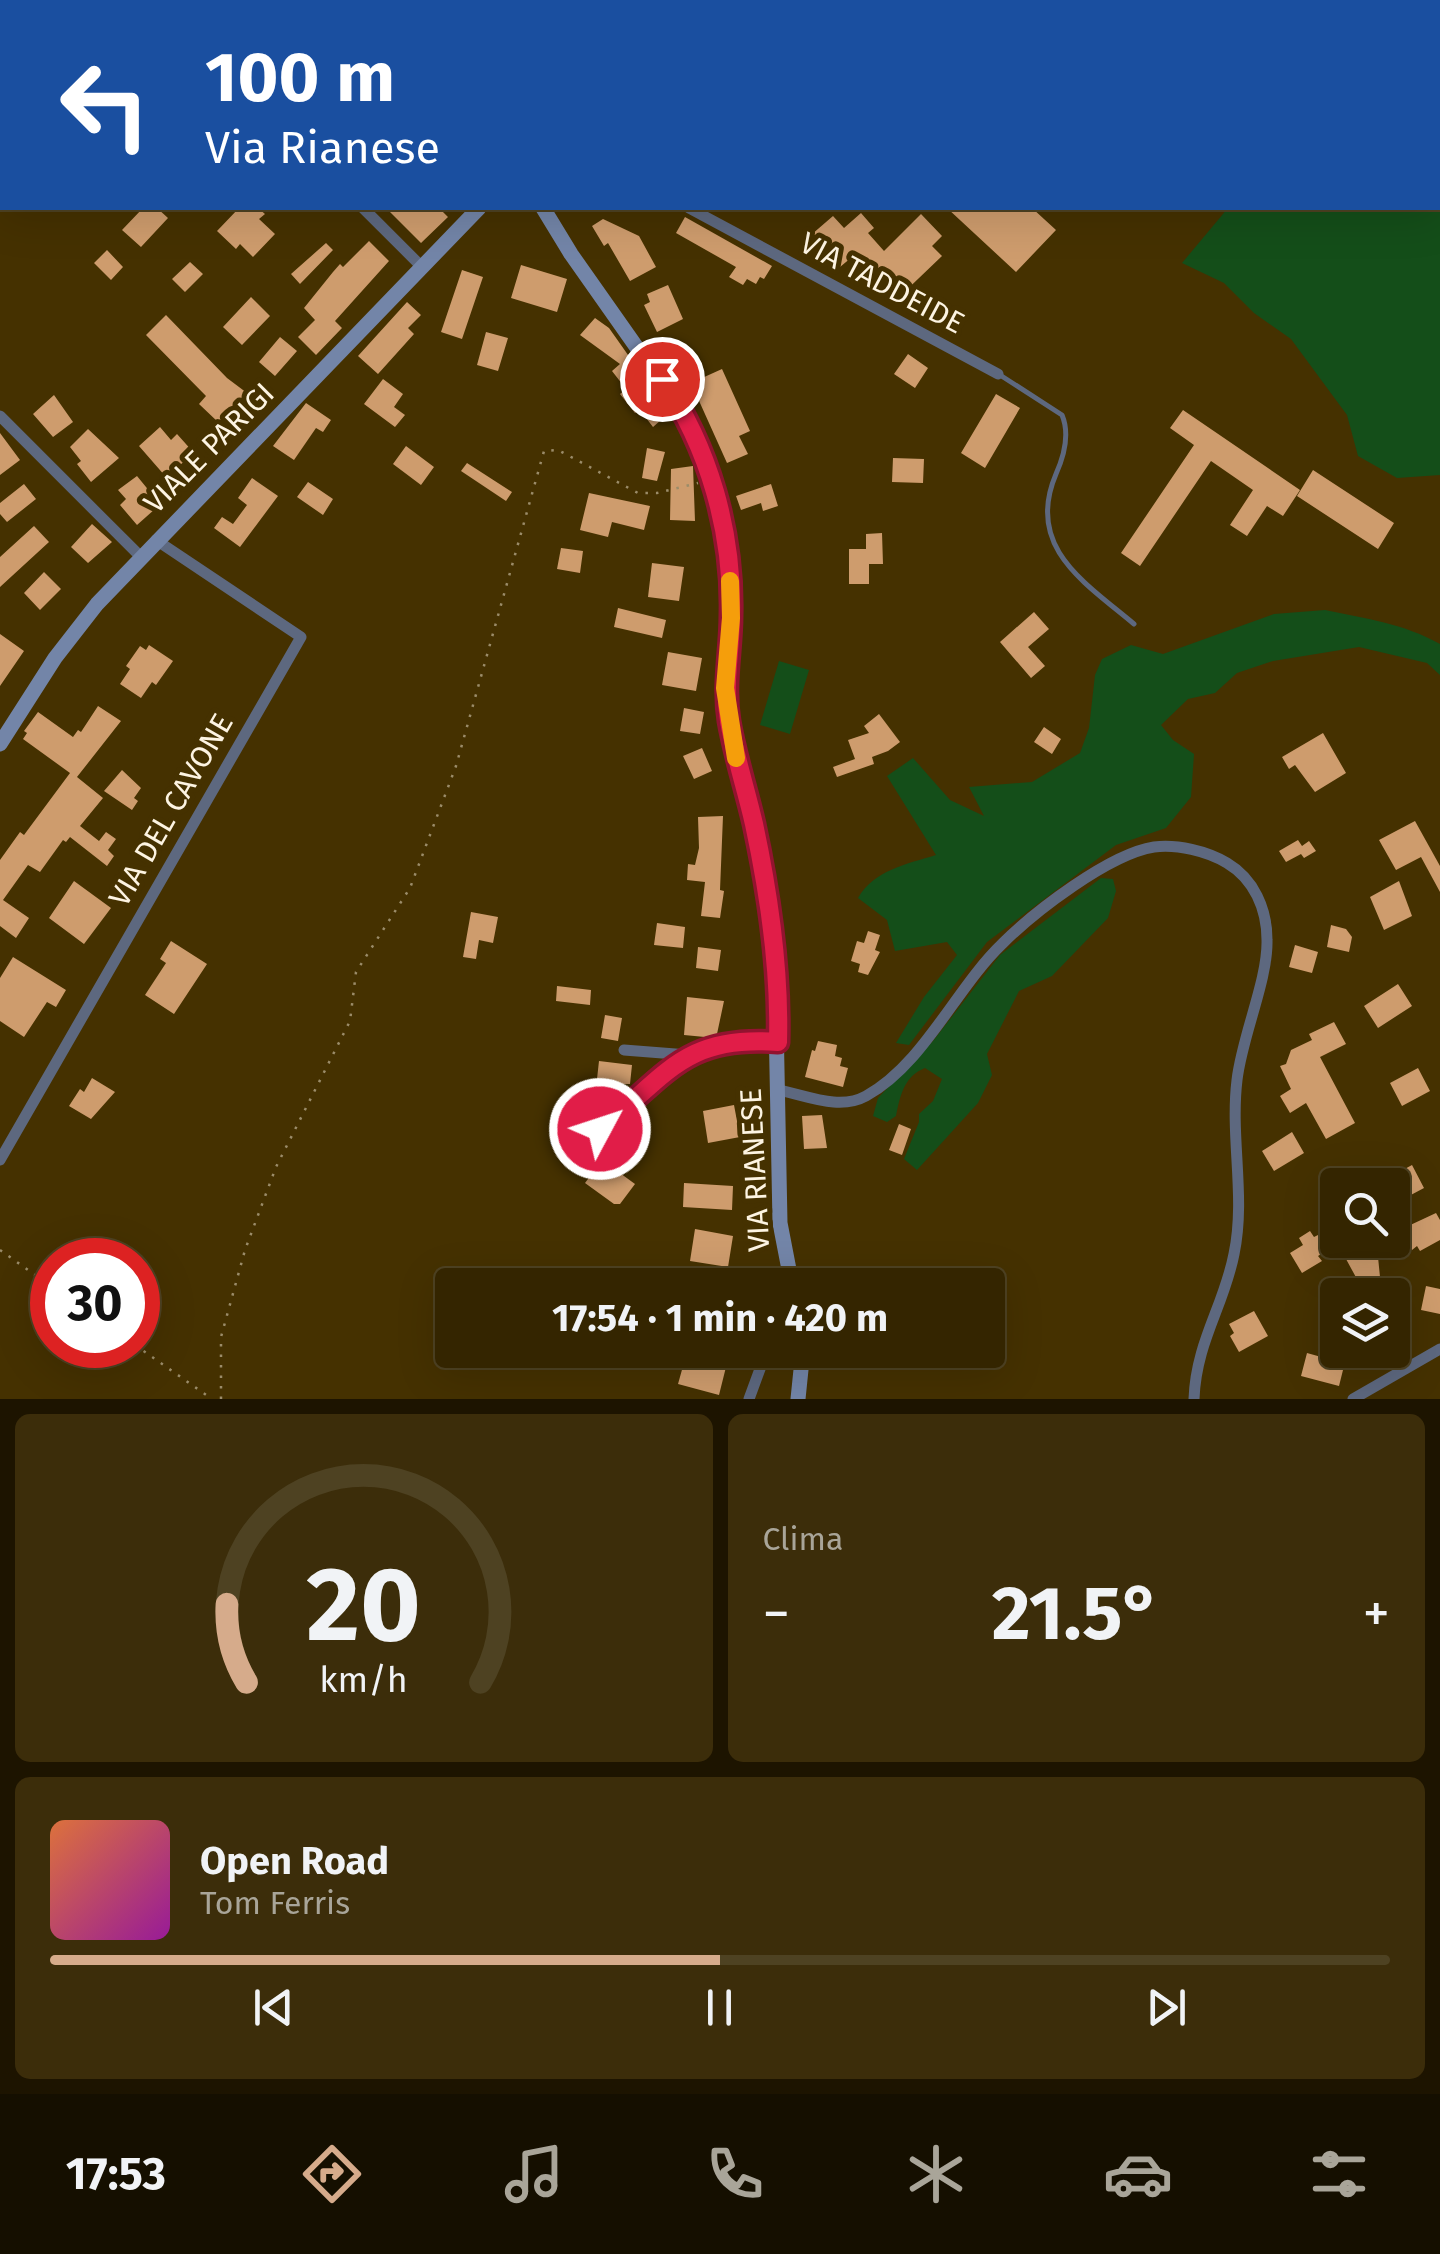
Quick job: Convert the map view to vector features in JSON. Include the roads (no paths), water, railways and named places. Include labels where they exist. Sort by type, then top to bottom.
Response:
[{"type":"main road","name":"VIALE PARIGI","points":[[0,744],[77,628],[156,540],[477,210]]},
{"type":"main road","name":"VIA RIANESE","points":[[544,210],[571,254],[674,397],[698,441],[712,480],[730,576],[726,697],[735,753],[754,824],[768,912],[778,1042],[780,1222],[789,1268]]},
{"type":"main road","points":[[798,1399],[801,1368]]},
{"type":"street","points":[[365,210],[423,268]]},
{"type":"street","name":"VIA TADDEIDE","points":[[693,210],[998,374]]},
{"type":"street","points":[[0,416],[141,557]]},
{"type":"street","name":"VIA DEL CAVONE","points":[[0,1160],[301,637],[156,540]]},
{"type":"street","points":[[778,1090],[839,1103],[854,1101],[876,1090],[908,1059],[1000,946],[1110,865],[1149,848],[1170,847],[1208,854],[1235,868],[1262,906],[1267,947],[1237,1078],[1236,1246],[1196,1363],[1194,1399]]},
{"type":"street","points":[[556,1142],[578,1140],[597,1131],[688,1055],[707,1046],[778,1042]]},
{"type":"street","points":[[624,1050],[688,1055]]},
{"type":"street","points":[[1354,1399],[1440,1349]]},
{"type":"street","points":[[749,1399],[760,1368]]},
{"type":"lane","points":[[998,374],[1062,414],[1066,428],[1064,450],[1046,501],[1052,540],[1082,580],[1134,624]]}]
